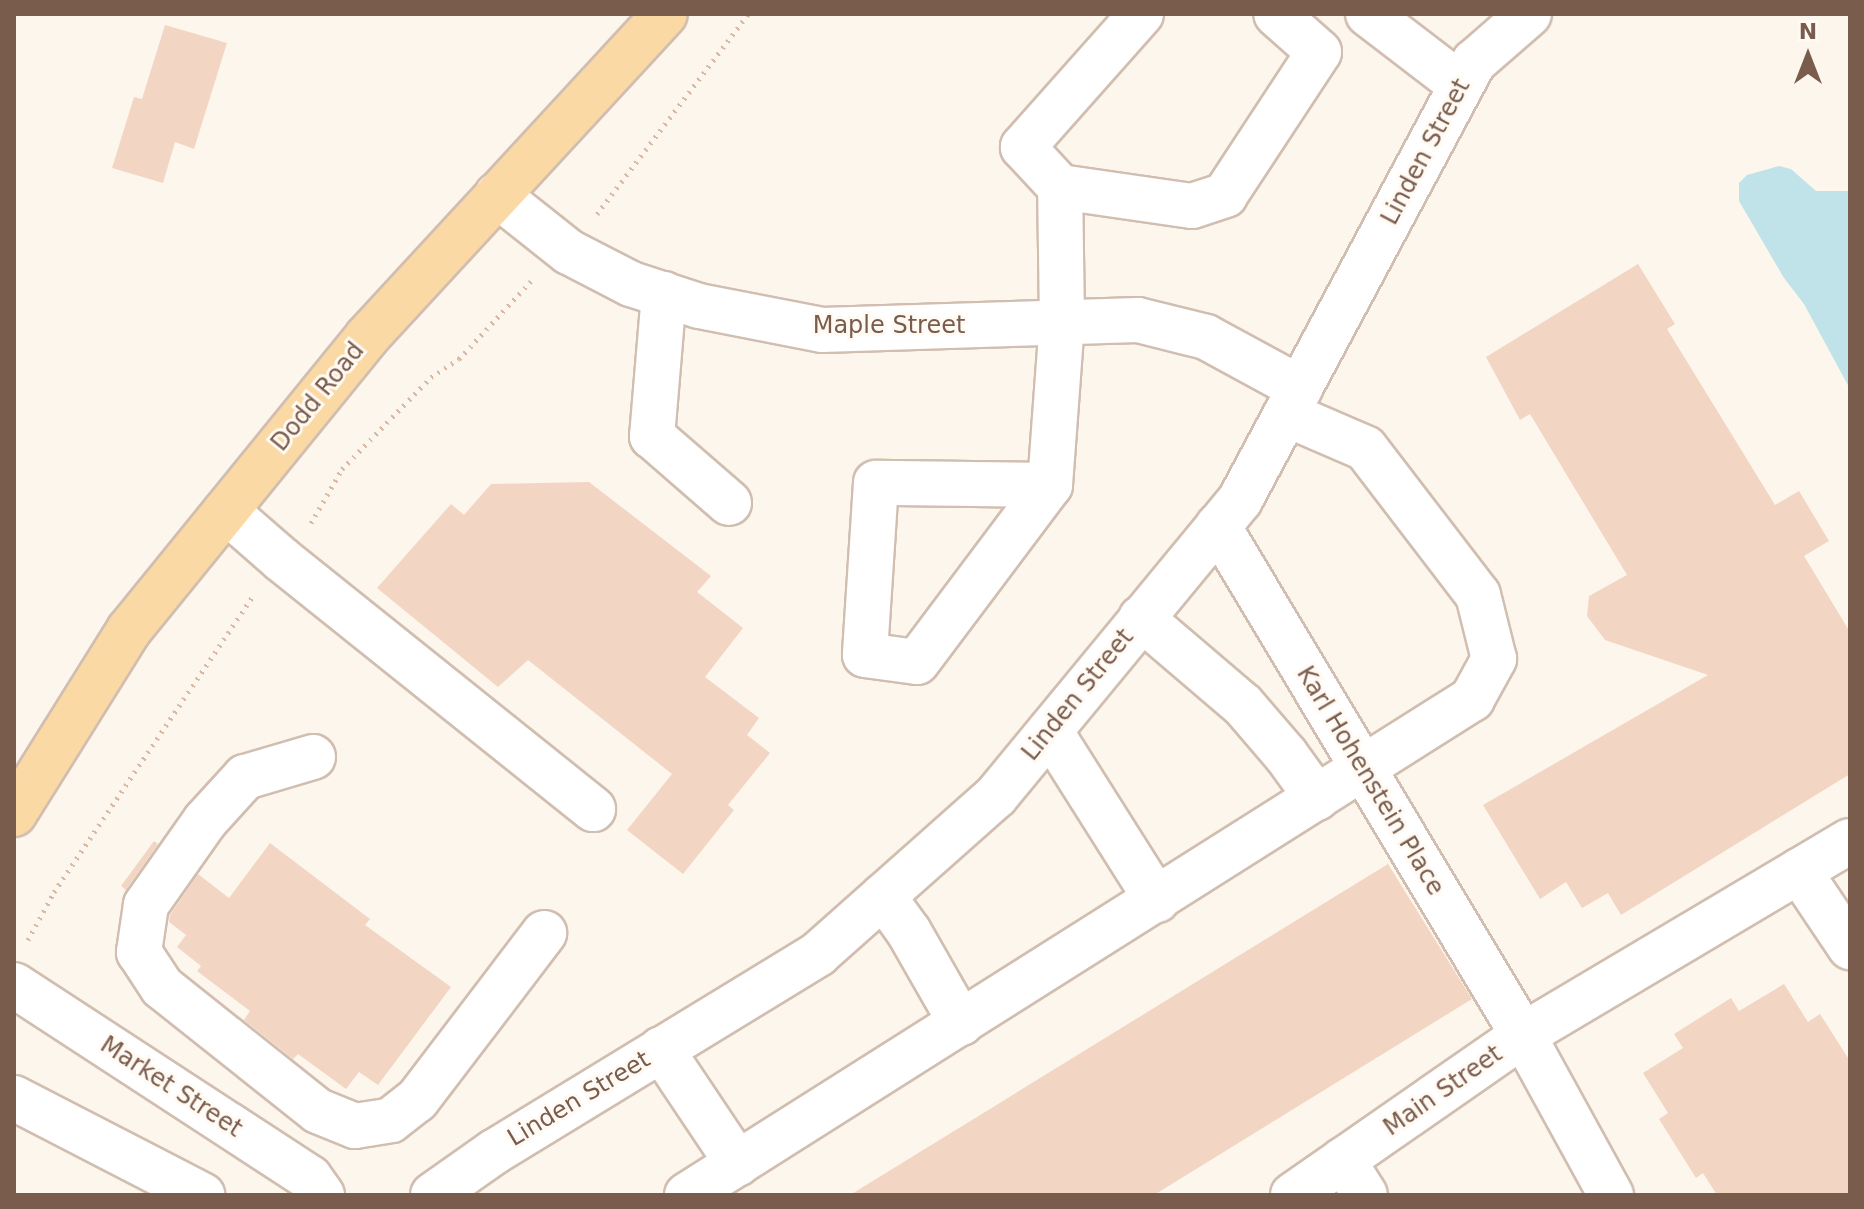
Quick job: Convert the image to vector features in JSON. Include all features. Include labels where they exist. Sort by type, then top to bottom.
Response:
[{"type":"main road","name":"Dodd Road","points":[[14,814],[129,630],[367,337],[665,14]]},
{"type":"street","points":[[1141,14],[1023,147],[1060,187],[1192,206],[1225,195],[1319,52],[1356,14]]},
{"type":"street","points":[[1276,14],[1319,52]]},
{"type":"street","points":[[1368,14],[1461,85]]},
{"type":"street","name":"Linden Street","points":[[433,1195],[494,1152],[818,954],[996,796],[1240,500],[1474,62],[1529,14]]},
{"type":"street","points":[[1050,485],[876,483],[865,655],[917,662],[1050,485],[1062,323],[1060,187]]},
{"type":"street","name":"Maple Street","points":[[497,195],[569,252],[631,284],[699,306],[822,330],[1138,320],[1206,337],[1293,401],[1365,448],[1478,595],[1494,659],[1472,699],[687,1195]]},
{"type":"street","points":[[664,294],[652,436],[729,503]]},
{"type":"street","points":[[226,511],[281,559],[593,809]]},
{"type":"street","name":"Karl Hohenstein Place","points":[[1218,526],[1523,1035]]},
{"type":"street","points":[[1141,618],[1243,705],[1286,755],[1317,798]]},
{"type":"street","points":[[1050,731],[1157,900]]},
{"type":"street","points":[[313,757],[245,777],[205,821],[146,905],[139,952],[162,987],[318,1111],[355,1126],[391,1120],[417,1100],[544,933]]},
{"type":"street","points":[[1523,1035],[1850,841]]},
{"type":"street","points":[[1799,871],[1850,947]]},
{"type":"street","points":[[883,896],[909,932],[961,1023]]},
{"type":"street","name":"Market Street","points":[[19,967],[310,1178],[322,1195]]},
{"type":"street","name":"Main Street","points":[[1293,1195],[1354,1178],[1523,1035],[1611,1195]]},
{"type":"street","points":[[661,1049],[738,1164]]},
{"type":"street","points":[[14,1098],[202,1195]]},
{"type":"path","points":[[597,213],[748,14]]},
{"type":"path","points":[[19,967],[54,892],[281,559],[319,512],[342,469],[431,377],[459,359],[520,293]]},
{"type":"water","points":[[1779,166],[1791,169],[1816,191],[1850,191],[1850,389],[1804,304],[1784,278],[1739,201],[1739,183],[1747,175]]},
{"type":"building","points":[[165,25],[227,43],[194,149],[175,142],[163,183],[112,168],[134,97],[142,99]]},
{"type":"building","points":[[1638,264],[1675,324],[1667,329],[1775,505],[1799,491],[1829,541],[1804,556],[1850,632],[1850,774],[1621,915],[1608,893],[1582,908],[1566,882],[1540,899],[1483,805],[1708,675],[1605,640],[1587,616],[1589,596],[1627,575],[1530,414],[1520,420],[1486,357]]},
{"type":"building","points":[[589,482],[711,576],[697,592],[743,628],[705,677],[759,718],[747,735],[770,753],[728,805],[734,810],[683,874],[627,830],[672,774],[528,660],[498,687],[377,588],[451,504],[464,515],[491,484]]},
{"type":"building","points":[[154,841],[158,844],[126,890],[121,886]]},
{"type":"building","points":[[270,843],[370,919],[365,925],[451,987],[378,1085],[359,1072],[346,1089],[298,1054],[293,1059],[244,1020],[250,1011],[197,971],[201,966],[177,947],[186,935],[169,922],[170,915],[198,874],[229,898]]},
{"type":"building","points":[[1388,864],[1472,999],[1154,1195],[850,1195]]},
{"type":"building","points":[[1784,984],[1808,1022],[1820,1014],[1850,1061],[1850,1195],[1717,1195],[1703,1173],[1696,1178],[1659,1119],[1668,1113],[1643,1073],[1683,1048],[1674,1034],[1731,998],[1739,1011]]}]
